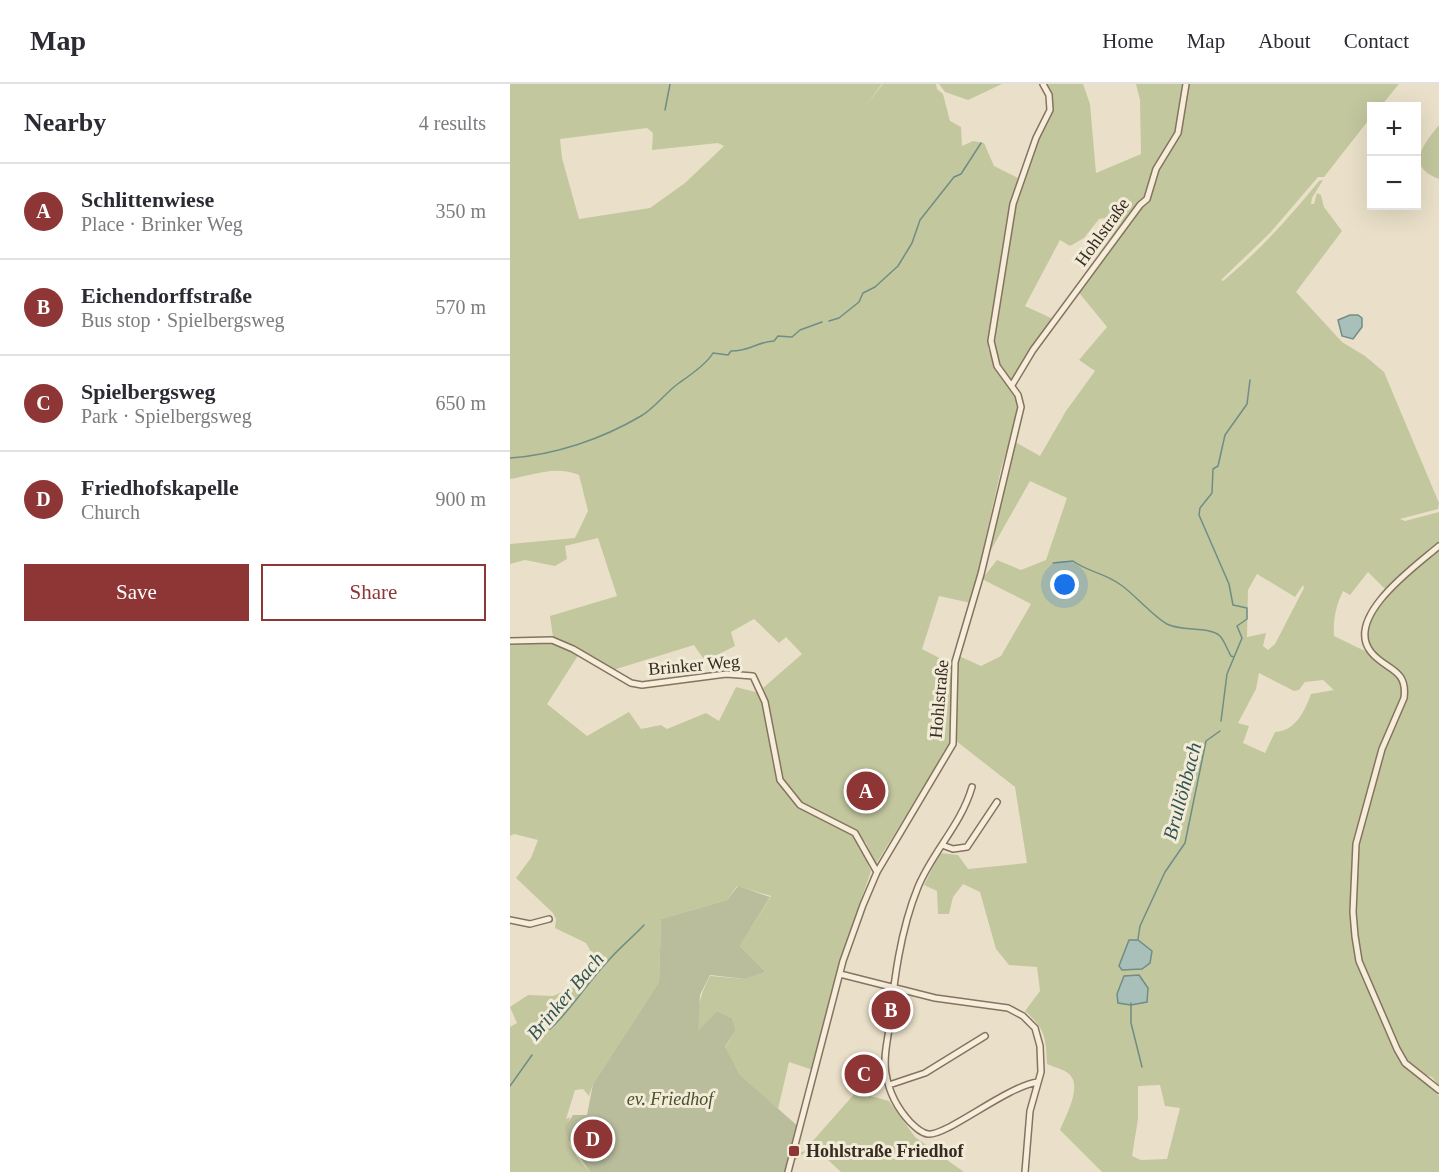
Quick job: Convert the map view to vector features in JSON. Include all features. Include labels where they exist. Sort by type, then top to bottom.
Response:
[{"type":"street","name":"Hohlstraße","points":[[788,1172],[840,974],[877,872],[952,744],[955,662],[981,574],[1021,406],[1018,395],[997,366],[992,352],[994,311],[1016,191],[1035,138],[1050,110],[1048,95],[1043,84]]},
{"type":"street","name":"Hohlstraße","points":[[1012,385],[1059,314],[1140,205],[1147,199],[1156,169],[1178,133],[1186,84]]},
{"type":"street","points":[[1439,546],[1385,592],[1368,619],[1366,633],[1370,652],[1403,679],[1406,689],[1382,749],[1356,844],[1353,912],[1359,962],[1396,1049],[1405,1063],[1439,1090]]},
{"type":"street","name":"Brinker Weg","points":[[510,641],[552,640],[573,648],[631,683],[642,685],[726,674],[744,673],[753,676],[765,702],[780,780],[800,806],[855,833],[877,872]]},
{"type":"street","points":[[972,787],[961,816],[921,881],[912,902],[894,989],[885,1065],[889,1085],[893,1098],[903,1114],[923,1133],[929,1134],[952,1125],[1021,1085],[1038,1082]]},
{"type":"street","points":[[942,845],[953,849],[967,847],[997,802]]},
{"type":"street","points":[[510,920],[530,924],[549,920]]},
{"type":"street","points":[[840,974],[954,1002],[1008,1008],[1023,1016],[1035,1028],[1040,1046],[1041,1072],[1027,1127],[1025,1172]]},
{"type":"street","points":[[889,1085],[925,1073],[985,1036]]},
{"type":"green space","points":[[510,84],[882,84],[865,106],[883,84],[936,84],[937,89],[943,94],[950,121],[961,127],[962,146],[973,141],[984,143],[994,166],[1018,178],[1006,227],[988,348],[995,367],[1015,393],[1018,414],[1001,469],[971,603],[939,596],[922,649],[955,666],[959,656],[981,666],[1001,656],[1031,604],[982,579],[997,560],[1021,570],[1046,560],[1067,498],[1030,481],[987,557],[1015,442],[1040,456],[1066,411],[1095,371],[1079,360],[1107,327],[1076,289],[1121,222],[1113,217],[1099,219],[1084,238],[1070,246],[1060,240],[1025,306],[1053,319],[1011,382],[999,365],[993,340],[1018,190],[1032,150],[1053,106],[1045,84],[1083,84],[1090,104],[1096,173],[1141,154],[1140,100],[1136,84],[1399,84],[1384,102],[1367,102],[1367,122],[1324,177],[1318,177],[1270,233],[1221,280],[1223,281],[1262,246],[1319,181],[1323,180],[1311,204],[1314,204],[1317,193],[1321,195],[1324,207],[1342,231],[1296,292],[1342,342],[1365,356],[1384,372],[1439,503],[1438,509],[1400,519],[1405,521],[1439,512],[1439,544],[1385,589],[1368,572],[1350,595],[1343,591],[1338,602],[1334,636],[1367,652],[1383,664],[1385,661],[1371,649],[1367,635],[1370,621],[1378,606],[1389,593],[1439,550],[1439,1086],[1432,1077],[1425,1075],[1422,1078],[1439,1096],[1439,1172],[1102,1172],[1060,1130],[1072,1102],[1074,1086],[1073,1079],[1067,1072],[1047,1064],[1043,1034],[1037,1023],[1025,1011],[1040,991],[1037,967],[1009,965],[996,949],[980,892],[963,884],[953,897],[949,914],[938,914],[937,891],[924,885],[940,853],[958,855],[968,869],[1027,863],[1015,787],[951,737],[950,744],[876,864],[866,843],[856,832],[802,805],[781,781],[777,757],[771,755],[777,781],[799,807],[854,834],[871,871],[840,960],[813,1070],[789,1062],[778,1109],[740,1075],[725,1048],[736,1030],[732,1018],[717,1011],[698,1032],[700,1003],[710,976],[745,979],[766,972],[740,946],[771,896],[737,886],[727,900],[661,919],[659,982],[593,1084],[589,1096],[583,1089],[575,1090],[566,1119],[570,1117],[567,1133],[571,1147],[590,1172],[510,1172],[510,1027],[517,1023],[510,1007],[528,995],[553,996],[579,985],[594,957],[586,943],[555,928],[556,919],[553,913],[516,878],[531,858],[538,840],[514,834],[510,836],[510,638],[553,638],[556,645],[579,654],[547,704],[587,736],[629,712],[641,729],[661,725],[667,729],[706,713],[719,721],[736,687],[759,693],[764,708],[770,710],[763,688],[802,654],[786,637],[779,643],[754,619],[731,632],[735,646],[705,661],[694,645],[613,670],[553,637],[550,616],[617,596],[598,538],[565,546],[567,559],[555,566],[525,560],[510,564],[510,544],[575,538],[588,511],[579,475],[561,471],[536,473],[510,479]],"holes":[[[647,128],[653,133],[652,150],[718,143],[724,146],[685,183],[650,208],[579,219],[562,158],[560,139]],[[1257,574],[1295,597],[1303,585],[1304,588],[1275,644],[1268,650],[1263,646],[1266,633],[1247,637],[1248,590]],[[1259,673],[1294,691],[1299,690],[1305,682],[1323,680],[1334,690],[1311,694],[1299,719],[1289,728],[1275,732],[1265,753],[1243,743],[1249,726],[1238,723],[1256,689]],[[1160,1085],[1165,1106],[1180,1108],[1167,1159],[1141,1160],[1132,1156],[1138,1119],[1138,1086]]]},
{"type":"green space","points":[[939,84],[1002,84],[968,100],[945,92]]},
{"type":"green space","points":[[1439,125],[1439,179],[1422,168],[1421,152]]},
{"type":"green space","name":"ev. Friedhof","points":[[738,886],[770,897],[740,946],[766,972],[745,979],[710,975],[700,995],[698,1031],[717,1011],[732,1018],[736,1030],[725,1047],[740,1075],[800,1128],[788,1172],[590,1172],[568,1140],[565,1127],[573,1115],[587,1115],[593,1084],[659,982],[661,919],[727,900]]},
{"type":"green space","points":[[849,1062],[881,1062],[880,1090],[875,1094],[847,1085]]},
{"type":"green space","points":[[856,1092],[889,1101],[915,1137],[964,1172],[841,1172],[813,1146],[790,1164],[794,1151],[803,1152]]},
{"type":"water","points":[[1350,315],[1358,315],[1362,318],[1362,327],[1353,339],[1342,336],[1338,320]]},
{"type":"water","points":[[1129,940],[1138,940],[1152,951],[1150,963],[1142,969],[1122,970],[1119,966]]},
{"type":"water","points":[[1139,975],[1148,988],[1147,1002],[1131,1005],[1118,1003],[1117,994],[1124,976]]},
{"type":"waterway","points":[[665,110],[670,84]]},
{"type":"waterway","points":[[829,321],[839,318],[859,302],[863,293],[875,287],[898,266],[912,243],[920,220],[954,177],[961,174],[981,143]]},
{"type":"waterway","points":[[510,458],[544,453],[594,439],[646,413],[713,353],[728,355],[731,351],[744,350],[774,341],[778,336],[792,337],[800,330],[822,322]]},
{"type":"waterway","name":"Brullöhbach","points":[[1221,721],[1227,674],[1242,638],[1237,626],[1247,619],[1247,608],[1233,605],[1229,584],[1199,515],[1200,508],[1212,493],[1213,469],[1218,466],[1225,435],[1247,404],[1250,380]]},
{"type":"waterway","points":[[1053,563],[1073,561],[1115,581],[1167,624],[1180,628],[1209,631],[1220,636],[1231,656],[1234,657]]},
{"type":"waterway","name":"Brullöhbach","points":[[1138,939],[1140,926],[1165,872],[1185,843],[1206,741],[1220,731]]},
{"type":"waterway","name":"Brinker Bach","points":[[550,1029],[612,956],[644,925]]},
{"type":"waterway","name":"Brullöhbach","points":[[1131,1003],[1131,1023],[1142,1067]]},
{"type":"waterway","name":"Brinker Bach","points":[[510,1086],[532,1055]]},
{"type":"place","name":"Schlittenwiese","points":[[866,791]]},
{"type":"place","name":"Eichendorffstraße","points":[[891,1010]]},
{"type":"place","name":"Spielbergsweg","points":[[864,1074]]},
{"type":"place","name":"Friedhofskapelle","points":[[593,1139]]},
{"type":"place","name":"Hohlstraße Friedhof","points":[[794,1151]]}]
